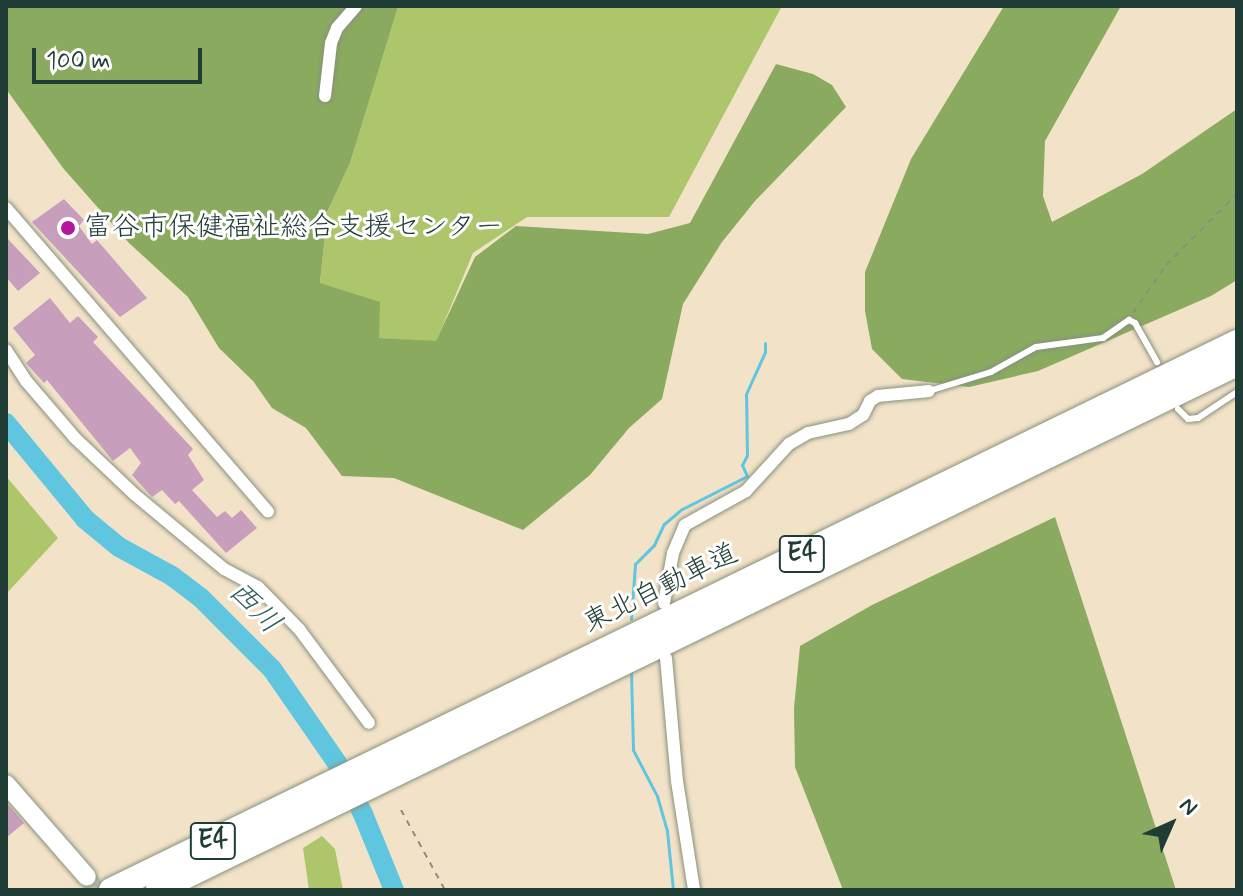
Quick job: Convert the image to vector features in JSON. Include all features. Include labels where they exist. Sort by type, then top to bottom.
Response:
[{"type":"highway","name":"東北自動車道","points":[[371,775],[1237,342]]},
{"type":"highway","name":"東北自動車道","points":[[111,890],[319,800],[1237,364]]},
{"type":"highway","name":"東北自動車道","points":[[158,890],[319,800]]},
{"type":"main road","points":[[6,784],[87,877]]},
{"type":"street","points":[[325,96],[331,43],[337,28],[356,6]]},
{"type":"street","points":[[6,208],[268,512]]},
{"type":"street","points":[[6,350],[75,438],[134,494],[224,569],[258,587],[299,629],[369,723]]},
{"type":"street","points":[[664,603],[673,553],[685,525],[746,491],[789,444],[808,433],[849,424],[863,415],[870,401],[878,396],[929,391]]},
{"type":"street","points":[[666,658],[677,781],[694,890]]},
{"type":"lane","points":[[929,391],[991,372],[1036,347],[1103,338],[1129,320],[1135,323],[1157,362]]},
{"type":"lane","points":[[1178,409],[1188,419],[1198,418],[1237,392]]},
{"type":"path","points":[[1129,320],[1166,265],[1237,194]]},
{"type":"path","points":[[401,810],[445,890]]},
{"type":"green space","points":[[6,6],[398,6],[350,163],[323,221],[325,235],[320,283],[380,302],[379,338],[436,341],[475,257],[516,226],[648,234],[690,223],[776,64],[813,74],[832,85],[846,107],[755,201],[722,242],[683,304],[662,399],[629,428],[590,475],[523,530],[394,478],[342,476],[306,428],[272,408],[253,381],[219,348],[188,297],[129,243],[63,168],[6,89]]},
{"type":"green space","points":[[397,6],[782,6],[669,217],[527,217],[473,253],[436,342],[379,338],[320,283],[325,235],[323,221],[350,163]]},
{"type":"green space","points":[[1004,6],[1121,6],[1045,141],[1043,196],[1052,222],[1142,174],[1237,109],[1237,280],[1211,296],[1038,371],[969,387],[902,379],[872,349],[865,311],[865,272],[911,159]]},
{"type":"green space","points":[[6,476],[58,538],[6,594]]},
{"type":"green space","points":[[1055,517],[1176,890],[843,890],[795,767],[794,708],[800,646],[872,605]]},
{"type":"green space","points":[[322,836],[335,849],[343,890],[309,890],[303,848]]},
{"type":"building","points":[[64,199],[84,220],[79,226],[92,244],[97,240],[147,298],[120,317],[32,222]]},
{"type":"building","points":[[6,237],[40,273],[18,291],[6,277]]},
{"type":"building","points":[[50,298],[70,323],[78,316],[98,337],[93,342],[193,449],[188,455],[204,480],[192,490],[217,517],[225,511],[232,518],[241,510],[257,528],[226,553],[179,501],[175,504],[162,490],[152,497],[132,475],[141,463],[130,448],[113,461],[47,380],[44,383],[26,363],[35,355],[13,328]]},
{"type":"building","points":[[6,802],[24,823],[6,838]]},
{"type":"waterway","points":[[631,619],[635,564],[654,545],[664,524],[682,509],[747,476],[742,465],[747,455],[746,394],[765,352],[765,343]]},
{"type":"waterway","name":"西川","points":[[6,423],[85,519],[119,547],[172,576],[201,598],[272,669],[337,763],[363,814],[394,890]]},
{"type":"waterway","points":[[631,672],[633,750],[657,796],[667,831],[673,890]]},
{"type":"tunnel","points":[[87,877],[97,890]]},
{"type":"place","name":"富谷市保健福祉総合支援センター","points":[[68,228]]}]
